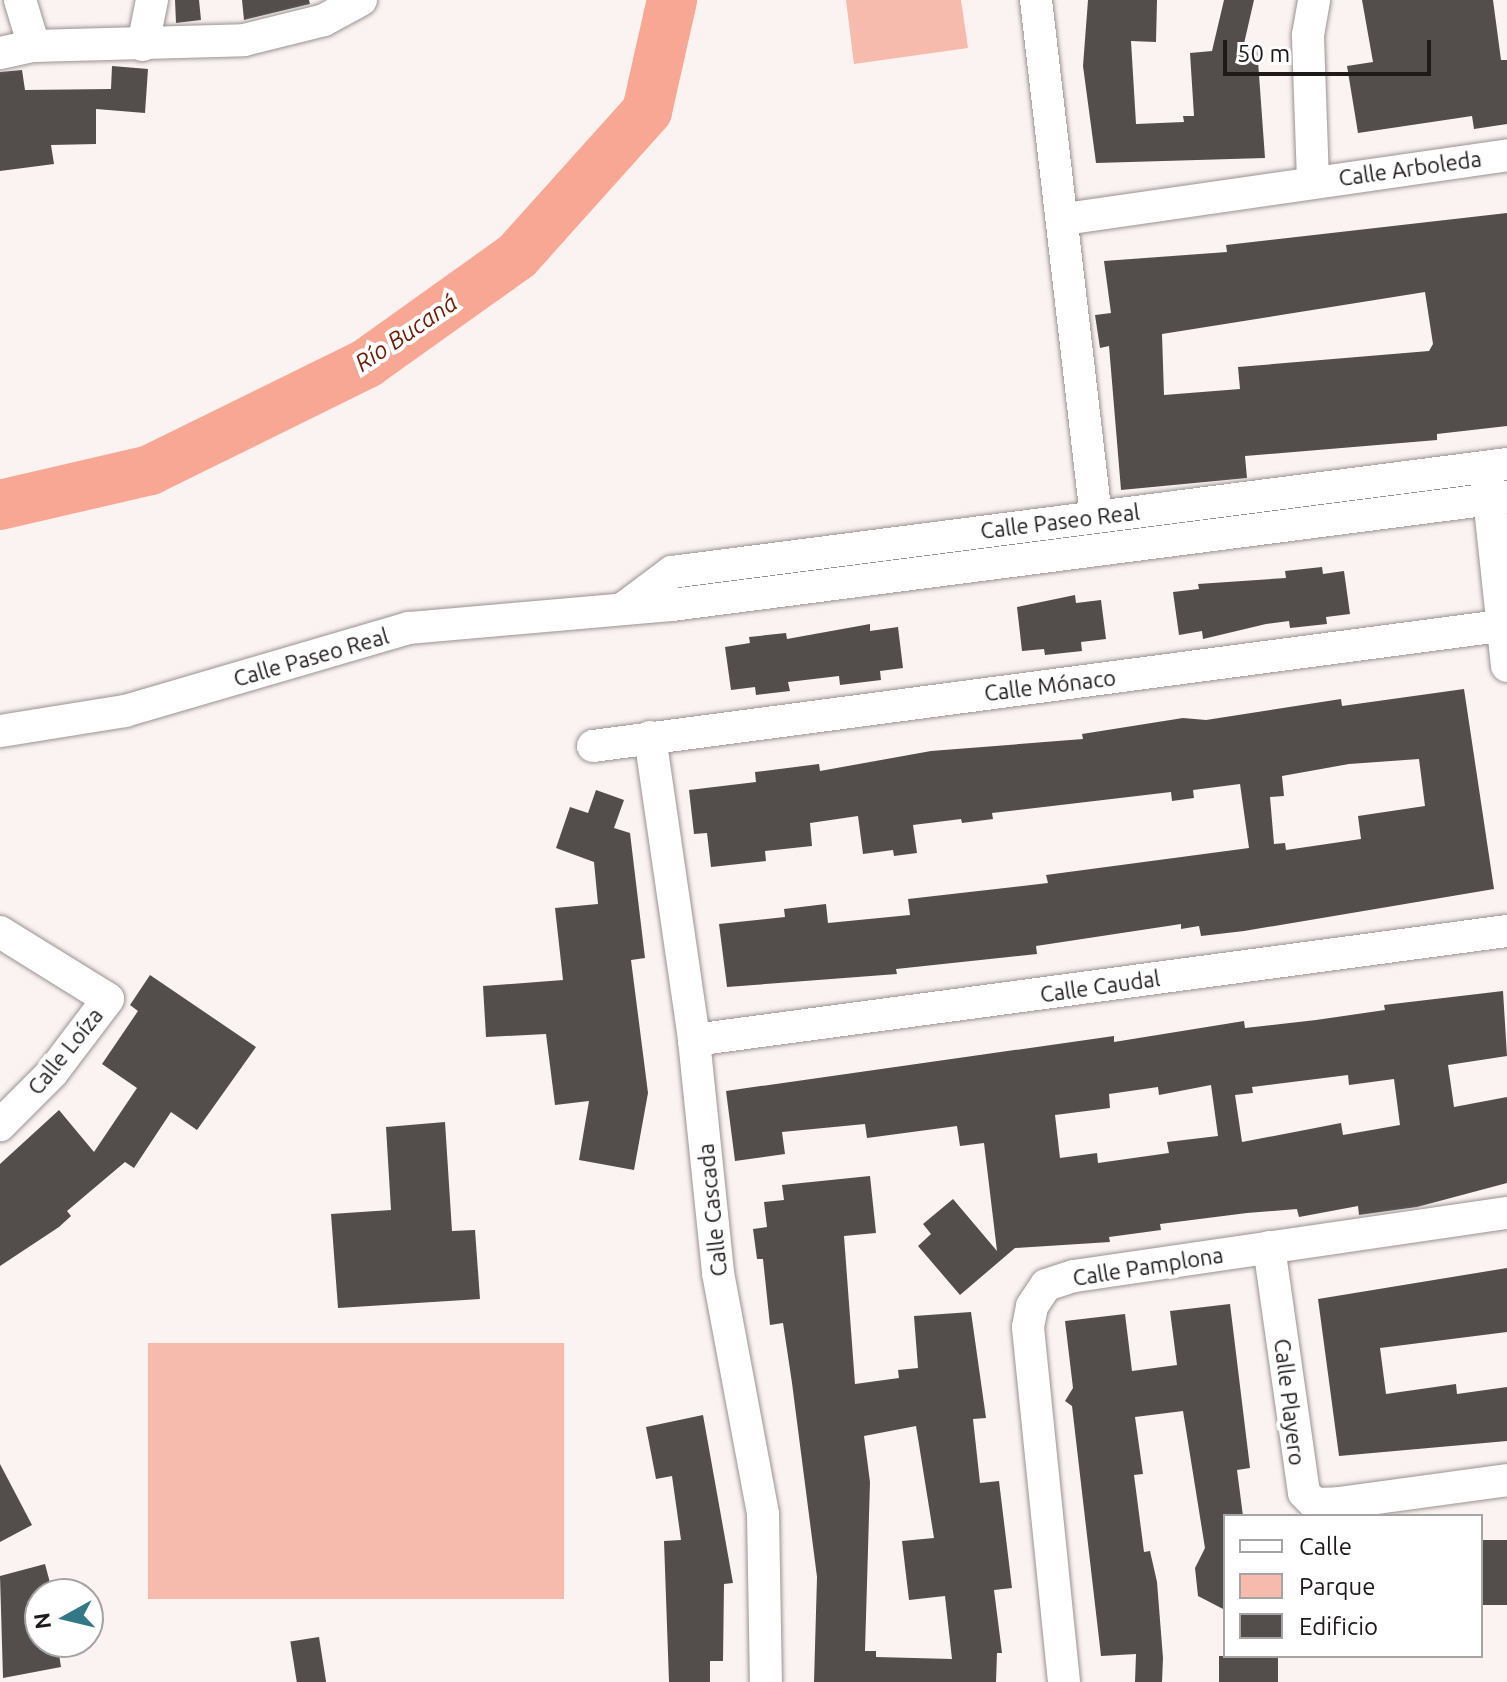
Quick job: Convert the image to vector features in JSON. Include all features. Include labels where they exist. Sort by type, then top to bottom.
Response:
[{"type":"street","points":[[20,0],[34,46]]},
{"type":"street","points":[[143,45],[152,0]]},
{"type":"street","points":[[0,53],[34,46],[244,40],[324,20],[361,0]]},
{"type":"street","points":[[1036,0],[1065,219],[1096,517]]},
{"type":"street","points":[[1313,181],[1308,35],[1314,0]]},
{"type":"street","name":"Calle Arboleda","points":[[1065,219],[1507,155]]},
{"type":"street","points":[[1496,465],[1507,666]]},
{"type":"street","name":"Calle Paseo Real","points":[[625,607],[672,572],[1496,465]]},
{"type":"street","name":"Calle Paseo Real","points":[[0,731],[125,711],[409,628],[625,607],[1499,498]]},
{"type":"street","name":"Calle Mónaco","points":[[593,746],[1504,626]]},
{"type":"street","name":"Calle Cascada","points":[[650,737],[694,1040],[718,1273],[763,1514],[766,1682]]},
{"type":"street","name":"Calle Caudal","points":[[694,1040],[1507,931]]},
{"type":"street","name":"Calle Loíza","points":[[0,932],[108,999],[52,1073],[0,1125]]},
{"type":"street","name":"Calle Pamplona","points":[[1064,1682],[1030,1347],[1032,1306],[1046,1285],[1060,1279],[1507,1213]]},
{"type":"street","name":"Calle Playero","points":[[1269,1247],[1304,1493],[1315,1504],[1507,1480]]},
{"type":"green space","points":[[846,0],[961,0],[968,48],[854,64]]},
{"type":"green space","points":[[148,1343],[564,1343],[564,1599],[148,1599]]},
{"type":"building","points":[[175,0],[199,0],[201,20],[176,23]]},
{"type":"building","points":[[242,0],[309,0],[310,4],[244,20]]},
{"type":"building","points":[[1088,0],[1157,0],[1156,42],[1131,41],[1136,124],[1184,122],[1183,116],[1194,116],[1190,53],[1212,51],[1224,0],[1254,0],[1243,48],[1257,47],[1265,158],[1096,163],[1083,66]]},
{"type":"building","points":[[1362,0],[1493,0],[1501,60],[1507,60],[1507,124],[1474,129],[1472,116],[1358,133],[1347,66],[1373,62]]},
{"type":"building","points":[[112,66],[148,69],[145,113],[96,109],[96,144],[51,145],[54,164],[0,171],[0,72],[22,70],[25,90],[111,89]]},
{"type":"building","points":[[1507,213],[1507,426],[1437,434],[1437,440],[1245,456],[1247,478],[1121,490],[1109,346],[1100,348],[1095,315],[1111,313],[1104,261],[1227,252],[1226,245]],"holes":[[[1425,292],[1433,344],[1429,351],[1238,367],[1240,389],[1164,395],[1162,334]]]},
{"type":"building","points":[[1322,567],[1323,574],[1344,571],[1350,614],[1326,617],[1327,624],[1290,628],[1289,621],[1203,639],[1202,631],[1179,635],[1173,592],[1199,589],[1198,584],[1286,578],[1285,571]]},
{"type":"building","points":[[1075,595],[1076,603],[1101,600],[1106,639],[1081,642],[1082,651],[1045,655],[1044,649],[1022,651],[1017,607]]},
{"type":"building","points":[[870,624],[870,631],[898,627],[903,668],[880,671],[881,680],[840,685],[839,676],[788,682],[790,691],[756,695],[755,687],[731,690],[725,647],[750,643],[749,637],[786,633],[787,639]]},
{"type":"building","points":[[1464,689],[1494,889],[1244,931],[1201,936],[1199,926],[1181,929],[1181,924],[1036,946],[1037,954],[896,969],[897,974],[727,987],[719,924],[785,917],[784,909],[826,904],[828,923],[910,915],[908,899],[1048,883],[1046,875],[1249,848],[1240,784],[1193,790],[1194,798],[1172,801],[1171,792],[992,813],[993,819],[962,823],[961,819],[913,825],[917,853],[894,856],[893,850],[863,854],[858,816],[810,823],[812,846],[765,851],[766,861],[711,867],[707,833],[694,834],[689,790],[756,782],[755,772],[819,764],[820,771],[931,751],[1083,739],[1082,734],[1183,718],[1206,720],[1341,699],[1342,706]],"holes":[[[1419,759],[1425,806],[1358,816],[1361,839],[1286,850],[1285,843],[1274,844],[1270,797],[1284,796],[1282,776],[1349,764]]]},
{"type":"building","points":[[596,790],[624,800],[614,828],[630,833],[645,958],[631,960],[648,1093],[634,1170],[579,1160],[589,1101],[555,1105],[546,1034],[486,1037],[483,986],[563,980],[555,908],[598,904],[594,862],[556,848],[570,807],[588,813]]},
{"type":"building","points":[[150,975],[256,1047],[197,1130],[171,1112],[134,1168],[125,1162],[67,1211],[71,1216],[59,1227],[0,1266],[0,1164],[59,1110],[94,1152],[137,1088],[102,1064],[138,1011],[130,1005]]},
{"type":"building","points":[[1503,991],[1507,1056],[1448,1065],[1454,1107],[1507,1097],[1507,1183],[1417,1207],[1359,1215],[1358,1206],[1299,1217],[1297,1209],[1247,1213],[1160,1224],[1161,1230],[1109,1237],[1110,1242],[1015,1248],[960,1295],[918,1246],[931,1234],[923,1224],[953,1199],[997,1251],[984,1143],[960,1146],[957,1126],[867,1138],[865,1124],[782,1132],[785,1154],[735,1161],[726,1091],[1114,1036],[1114,1042],[1244,1021],[1245,1028],[1316,1020],[1385,1010],[1384,1005]],"holes":[[[1348,1075],[1349,1085],[1394,1079],[1400,1125],[1343,1135],[1341,1123],[1242,1142],[1235,1095],[1253,1093],[1252,1087]],[[1211,1085],[1218,1136],[1167,1142],[1169,1153],[1098,1163],[1097,1153],[1060,1158],[1055,1115],[1110,1108],[1109,1094],[1158,1087],[1159,1095]]]},
{"type":"building","points":[[445,1122],[452,1231],[475,1230],[480,1299],[338,1308],[331,1214],[391,1210],[386,1127]]},
{"type":"building","points":[[870,1176],[876,1233],[844,1236],[855,1384],[899,1378],[898,1370],[918,1368],[914,1316],[971,1312],[986,1418],[973,1419],[980,1483],[999,1481],[1012,1588],[994,1590],[1002,1653],[997,1653],[996,1682],[814,1682],[817,1577],[792,1383],[783,1323],[770,1325],[763,1259],[757,1259],[753,1229],[767,1227],[764,1202],[784,1200],[782,1185]],"holes":[[[916,1426],[934,1538],[902,1541],[909,1600],[945,1596],[952,1659],[876,1657],[876,1651],[865,1651],[870,1482],[864,1436]]]},
{"type":"building","points":[[1507,1268],[1507,1332],[1380,1348],[1386,1394],[1456,1384],[1457,1394],[1507,1387],[1507,1441],[1339,1456],[1318,1299]]},
{"type":"building","points":[[1230,1304],[1250,1468],[1237,1470],[1243,1514],[1223,1514],[1223,1609],[1198,1596],[1195,1568],[1205,1548],[1183,1411],[1135,1417],[1143,1474],[1134,1475],[1144,1552],[1150,1551],[1157,1582],[1163,1658],[1162,1682],[1135,1682],[1136,1654],[1101,1656],[1072,1406],[1065,1401],[1073,1388],[1065,1321],[1125,1314],[1132,1371],[1177,1365],[1170,1311]]},
{"type":"building","points":[[703,1415],[733,1583],[724,1584],[723,1661],[710,1661],[710,1682],[669,1682],[664,1541],[681,1540],[672,1476],[656,1479],[646,1427]]},
{"type":"building","points":[[0,1464],[32,1525],[0,1542]]},
{"type":"building","points":[[1483,1540],[1507,1540],[1507,1605],[1483,1605]]},
{"type":"building","points":[[45,1564],[49,1578],[24,1578],[24,1658],[60,1658],[61,1667],[3,1678],[0,1576]]},
{"type":"building","points":[[319,1637],[326,1682],[297,1682],[290,1642]]},
{"type":"building","points":[[1219,1656],[1278,1658],[1278,1682],[1219,1682]]},
{"type":"waterway","name":"Río Bucaná","points":[[0,505],[150,470],[367,363],[517,256],[647,111],[672,0]]}]
